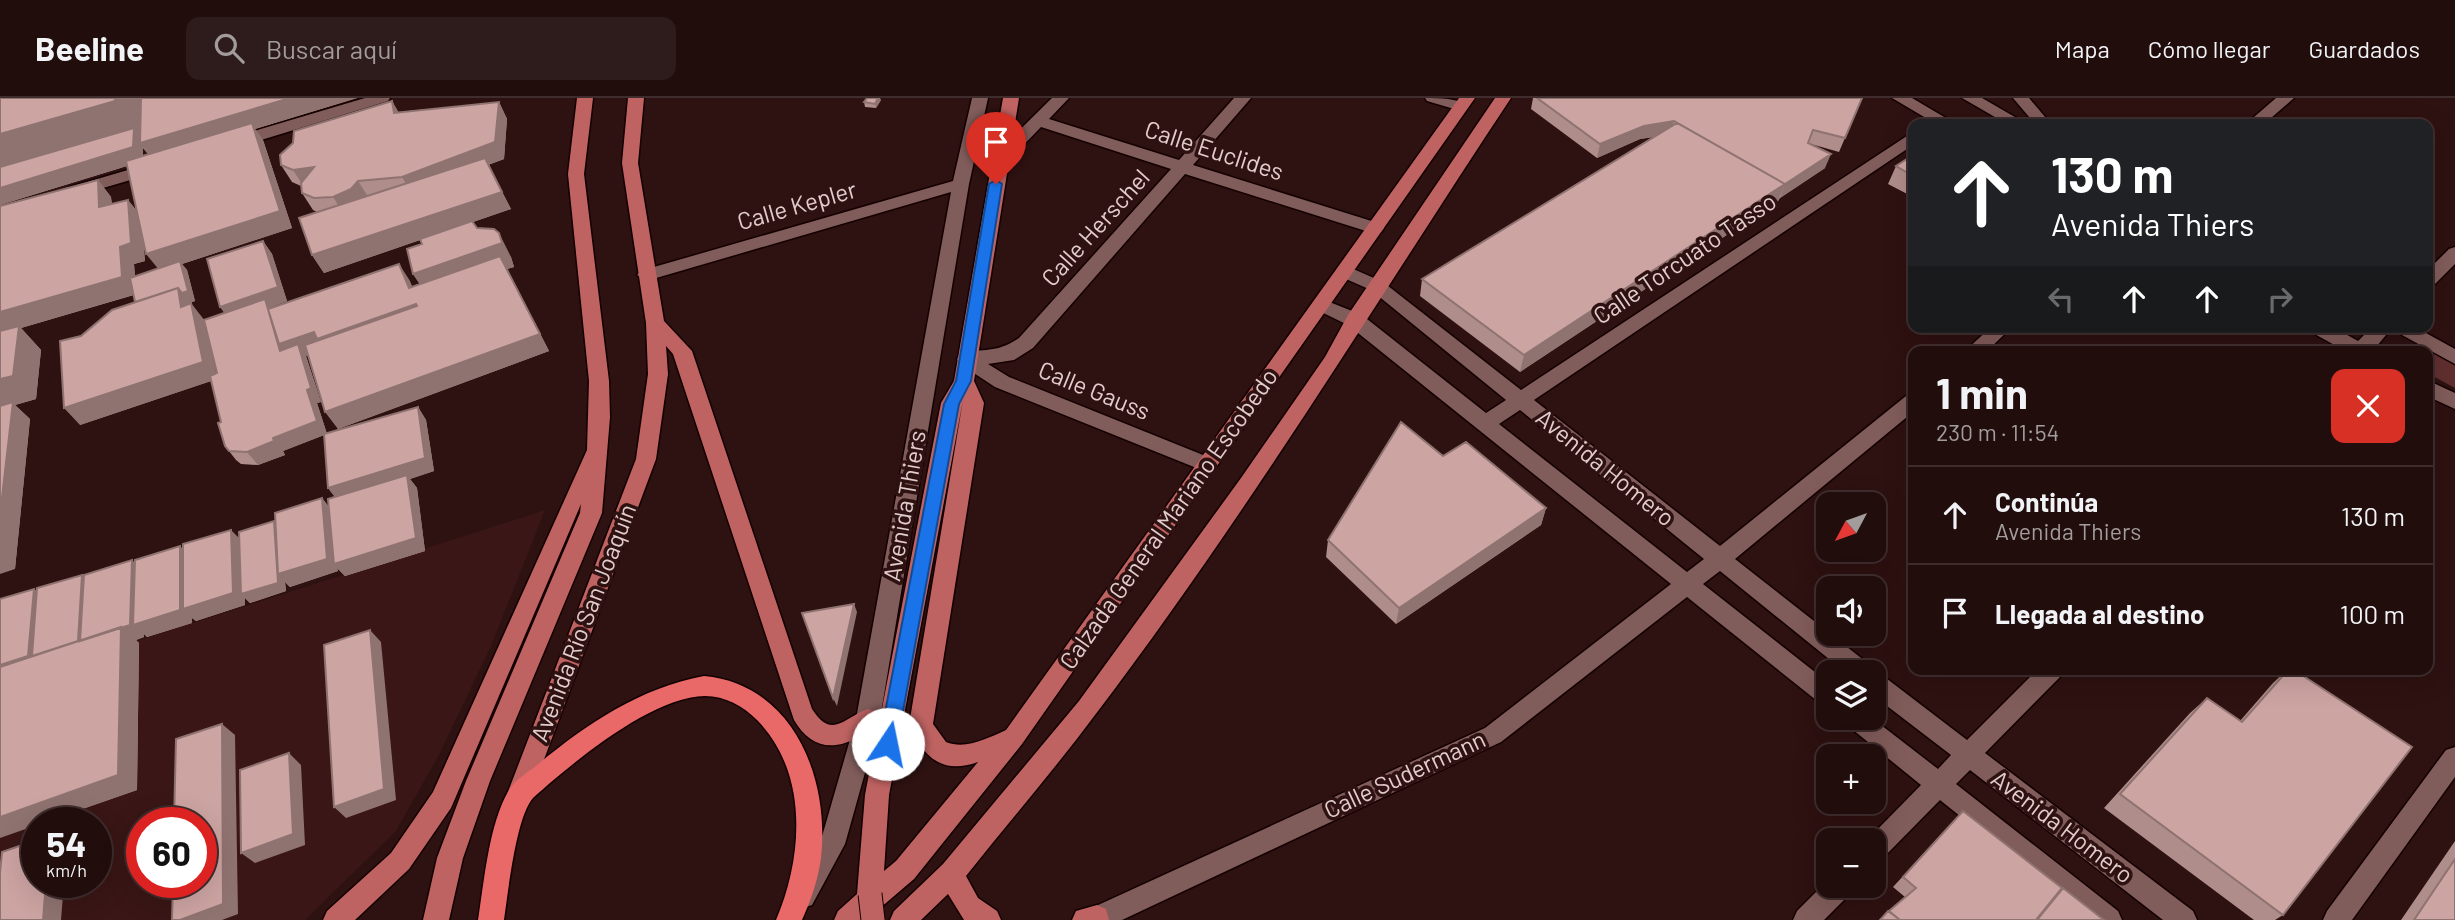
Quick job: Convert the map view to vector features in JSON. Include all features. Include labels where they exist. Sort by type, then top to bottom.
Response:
[{"type":"highway","points":[[517,797],[585,740],[661,698],[705,687],[721,687],[736,692],[763,709],[775,723],[790,748],[802,782],[810,821],[810,842],[806,878],[793,912]]},
{"type":"highway","name":"Avenida Río San Joaquín","points":[[491,920],[500,854],[517,797]]},
{"type":"main road","name":"Avenida Río San Joaquín","points":[[436,920],[450,858],[478,781],[591,513],[600,438],[599,381],[576,174],[585,98]]},
{"type":"main road","name":"Avenida Río San Joaquín","points":[[517,797],[646,459],[658,374],[655,323],[630,163],[636,98]]},
{"type":"main road","points":[[873,920],[870,894],[877,795],[951,404],[965,370],[1011,98]]},
{"type":"main road","name":"Calzada General Mariano Escobedo","points":[[903,920],[952,873],[1087,708],[1248,484],[1332,361],[1377,286],[1503,98]]},
{"type":"main road","name":"Calzada General Mariano Escobedo","points":[[847,920],[905,870],[1014,737],[1464,102]]},
{"type":"main road","points":[[655,323],[682,351],[802,713],[810,728],[821,736],[836,737],[869,719]]},
{"type":"main road","points":[[965,370],[974,402],[920,725],[928,743],[942,754],[968,757],[1014,737]]},
{"type":"main road","points":[[336,920],[400,861],[442,800],[562,519],[600,438]]},
{"type":"main road","points":[[952,873],[962,900],[979,917],[988,920]]},
{"type":"street","points":[[211,150],[382,98]]},
{"type":"street","name":"Avenida Thiers","points":[[793,912],[832,844],[869,719],[961,184],[980,98]]},
{"type":"street","points":[[1000,159],[1061,98]]},
{"type":"street","name":"Calle Herschel","points":[[965,370],[1007,355],[1026,343],[1244,98]]},
{"type":"street","points":[[1433,98],[1464,102]]},
{"type":"street","points":[[1900,98],[1934,119]]},
{"type":"street","points":[[1945,119],[1971,98],[2011,119]]},
{"type":"street","points":[[2021,98],[2039,119]]},
{"type":"street","points":[[2260,119],[2286,98]]},
{"type":"street","name":"Calle Euclides","points":[[1037,121],[1375,228]]},
{"type":"street","name":"Calle Torcuato Tasso","points":[[1486,423],[1908,140]]},
{"type":"street","points":[[66,194],[171,162]]},
{"type":"street","name":"Calle Kepler","points":[[646,275],[961,184]]},
{"type":"street","points":[[2433,276],[2455,253]]},
{"type":"street","name":"Avenida Homero","points":[[1345,272],[1377,286],[1847,660]]},
{"type":"street","name":"Avenida Homero","points":[[1322,305],[1355,320],[1816,686]]},
{"type":"street","points":[[1980,346],[1996,333]]},
{"type":"street","points":[[2329,333],[2352,346]]},
{"type":"street","points":[[2366,346],[2378,333]]},
{"type":"street","points":[[2410,333],[2455,357]]},
{"type":"street","name":"Calle Gauss","points":[[965,370],[1002,382],[1206,464]]},
{"type":"street","points":[[2433,390],[2455,402]]},
{"type":"street","points":[[1718,559],[1908,405]]},
{"type":"street","name":"Calle Sudermann","points":[[1092,919],[1493,735],[1718,559]]},
{"type":"street","points":[[1886,838],[2047,675]]},
{"type":"street","name":"Avenida Homero","points":[[1886,691],[2184,920]]},
{"type":"street","name":"Avenida Homero","points":[[1870,730],[2109,920]]},
{"type":"street","points":[[2336,920],[2455,758]]},
{"type":"street","points":[[1807,920],[1828,898]]},
{"type":"shaded area","points":[[2433,353],[2455,364],[2455,388],[2433,376]]},
{"type":"shaded area","points":[[545,510],[491,646],[439,755],[396,831],[305,920],[0,920],[0,685]]},
{"type":"building","points":[[0,98],[115,98],[115,101],[0,134]]},
{"type":"building","points":[[141,98],[290,98],[140,143]]},
{"type":"building","points":[[867,98],[878,98],[875,104],[864,102]]},
{"type":"building","points":[[1537,98],[1862,98],[1845,138],[1813,130],[1808,143],[1831,154],[1785,184],[1674,121],[1644,126],[1600,144]]},
{"type":"building","points":[[392,101],[394,113],[499,102],[495,142],[402,177],[358,181],[351,189],[333,197],[314,198],[302,193],[301,183],[314,167],[293,170],[281,165],[280,155],[293,143],[294,131]]},
{"type":"building","points":[[252,123],[280,211],[146,254],[126,161]]},
{"type":"building","points":[[1677,123],[1785,184],[1524,355],[1422,279]]},
{"type":"building","points":[[134,128],[133,147],[0,188],[0,167]]},
{"type":"building","points":[[485,158],[502,192],[312,255],[299,218]]},
{"type":"building","points":[[1908,158],[1908,173],[1896,166]]},
{"type":"building","points":[[98,180],[99,207],[128,200],[131,243],[120,247],[122,277],[0,312],[0,206]]},
{"type":"building","points":[[472,221],[477,228],[494,229],[499,233],[502,243],[413,274],[407,249],[422,244],[420,239]]},
{"type":"building","points":[[263,241],[278,287],[220,307],[207,259]]},
{"type":"building","points":[[500,256],[540,334],[325,412],[305,345],[417,306],[416,304],[317,339],[314,332],[279,344],[268,309],[399,264],[409,288]]},
{"type":"building","points":[[180,261],[188,291],[182,293],[178,288],[135,302],[130,278]]},
{"type":"building","points":[[178,288],[181,307],[191,303],[203,362],[64,408],[60,341],[81,336],[112,310]]},
{"type":"building","points":[[265,299],[280,351],[298,344],[311,388],[307,390],[317,421],[273,438],[274,441],[247,452],[229,451],[218,423],[221,422],[210,376],[217,373],[204,320]]},
{"type":"building","points":[[19,326],[13,376],[0,379],[0,331]]},
{"type":"building","points":[[13,402],[0,515],[0,406]]},
{"type":"building","points":[[418,407],[425,458],[328,488],[324,434]]},
{"type":"building","points":[[1401,422],[1443,456],[1466,442],[1546,508],[1399,608],[1328,540]]},
{"type":"building","points":[[407,475],[416,538],[334,564],[328,499]]},
{"type":"building","points":[[322,498],[327,559],[278,574],[275,513]]},
{"type":"building","points":[[274,521],[278,583],[241,594],[239,532]]},
{"type":"building","points":[[231,530],[233,593],[183,609],[183,544]]},
{"type":"building","points":[[180,546],[180,610],[133,625],[135,560]]},
{"type":"building","points":[[132,560],[130,625],[80,641],[84,575]]},
{"type":"building","points":[[82,575],[78,641],[32,656],[37,588]]},
{"type":"building","points":[[34,589],[28,656],[0,665],[0,599]]},
{"type":"building","points":[[854,604],[833,698],[802,613]]},
{"type":"building","points":[[121,627],[118,775],[28,807],[21,807],[21,810],[0,817],[0,667]]},
{"type":"building","points":[[370,630],[384,789],[334,807],[324,645]]},
{"type":"building","points":[[2284,675],[2302,675],[2412,747],[2283,915],[2120,794],[2207,698],[2242,722]]},
{"type":"building","points":[[222,724],[223,904],[180,920],[172,920],[173,898],[217,898],[217,807],[174,807],[176,739]]},
{"type":"building","points":[[289,753],[293,834],[241,853],[240,770]]},
{"type":"building","points":[[1963,811],[2062,888],[2036,920],[1900,920],[1889,911],[1916,888],[1903,877]]},
{"type":"building","points":[[21,845],[21,898],[45,898],[43,920],[0,920],[2,852]]},
{"type":"building","points":[[2455,859],[2455,920],[2414,920]]},
{"type":"building","points":[[2063,888],[2104,920],[2037,920]]},
{"type":"building","points":[[1888,911],[1900,920],[1880,920]]},
{"type":"route","points":[[888,744],[951,404],[964,381],[996,184]]}]
